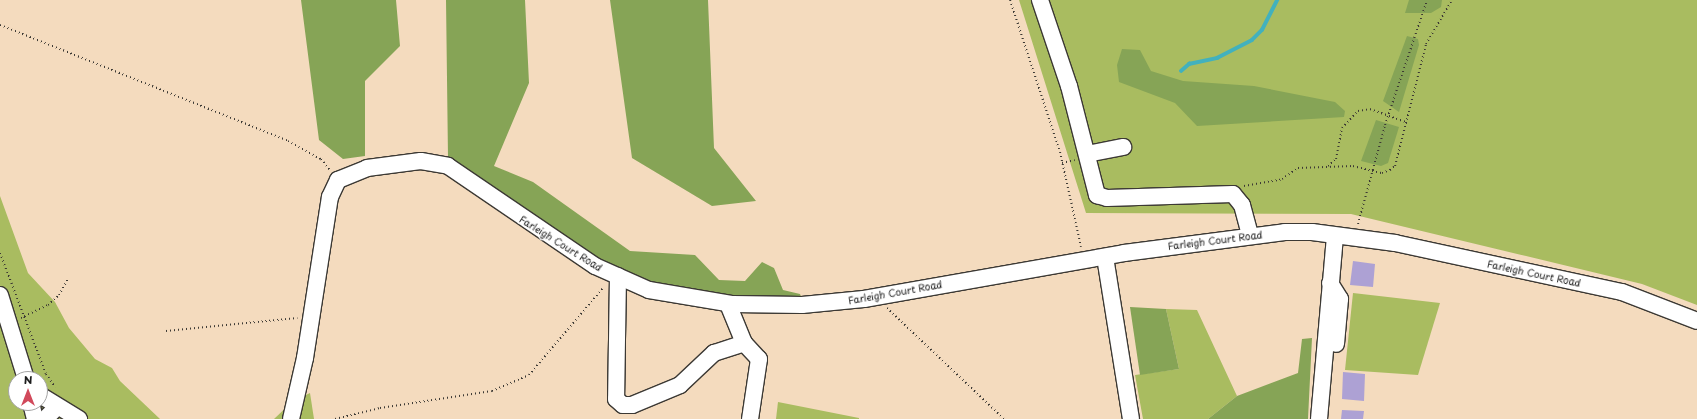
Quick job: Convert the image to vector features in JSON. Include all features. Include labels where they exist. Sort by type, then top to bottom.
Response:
[{"type":"street","points":[[1040,0],[1087,154],[1097,195],[1107,198],[1233,194],[1242,204],[1250,236]]},
{"type":"street","points":[[1087,154],[1123,147]]},
{"type":"street","name":"Farleigh Court Road","points":[[338,180],[388,164],[421,161],[448,166],[588,262],[616,276],[649,290],[728,304],[802,305],[874,297],[1105,257],[1250,236],[1312,232],[1354,240],[1395,243],[1622,292],[1697,321]]},
{"type":"street","points":[[291,419],[310,319],[330,197],[338,180]]},
{"type":"street","points":[[1318,419],[1330,283],[1336,237]]},
{"type":"street","points":[[1105,257],[1131,419]]},
{"type":"street","points":[[616,276],[619,403],[632,405],[680,385],[714,353],[744,343]]},
{"type":"street","points":[[1330,283],[1340,299],[1334,365]]},
{"type":"street","points":[[0,295],[10,322],[24,371]]},
{"type":"street","points":[[728,304],[744,343],[759,359],[750,419]]},
{"type":"street","points":[[48,400],[79,419]]},
{"type":"street","points":[[46,419],[58,407]]},
{"type":"path","points":[[1010,0],[1060,152],[1085,260]]},
{"type":"path","points":[[1354,240],[1388,115],[1427,0]]},
{"type":"path","points":[[1233,194],[1249,183],[1282,179],[1298,168],[1327,167],[1372,170],[1382,173],[1395,166],[1426,44],[1452,0]]},
{"type":"path","points":[[0,25],[288,141],[321,159],[338,180]]},
{"type":"path","points":[[1327,167],[1336,160],[1342,128],[1358,111],[1370,109],[1406,122]]},
{"type":"path","points":[[0,253],[26,316],[46,374],[57,390]]},
{"type":"path","points":[[335,419],[380,408],[492,391],[529,375],[616,276]]},
{"type":"path","points":[[10,322],[26,316],[59,295],[68,279]]},
{"type":"path","points":[[874,297],[1004,419]]},
{"type":"path","points":[[166,331],[310,319]]},
{"type":"green space","points":[[301,0],[396,0],[400,46],[365,81],[365,156],[343,159],[319,140]]},
{"type":"green space","points":[[446,0],[525,0],[529,83],[494,166],[533,182],[630,251],[695,255],[719,280],[745,281],[762,262],[774,268],[783,290],[800,294],[803,301],[738,300],[684,291],[631,275],[589,258],[448,158]]},
{"type":"green space","points":[[610,0],[708,0],[714,148],[756,201],[712,206],[632,158]]},
{"type":"green space","points":[[1019,0],[1697,0],[1697,305],[1642,284],[1351,214],[1086,213]]},
{"type":"green space","points":[[1409,0],[1442,0],[1441,7],[1431,13],[1405,13]]},
{"type":"green space","points":[[1407,36],[1418,39],[1419,45],[1399,112],[1383,101]]},
{"type":"green space","points":[[1122,49],[1140,50],[1151,71],[1183,81],[1254,86],[1335,102],[1345,111],[1344,117],[1197,126],[1175,103],[1119,82],[1117,65]]},
{"type":"green space","points":[[1376,120],[1399,127],[1388,163],[1381,166],[1361,161]]},
{"type":"green space","points":[[0,196],[28,273],[55,302],[69,328],[95,359],[112,368],[120,381],[160,419],[0,419]]},
{"type":"green space","points":[[1353,293],[1440,303],[1418,375],[1345,370]]},
{"type":"green space","points":[[1130,307],[1166,309],[1179,369],[1140,375]]},
{"type":"green space","points":[[1166,309],[1197,310],[1237,396],[1208,419],[1143,419],[1135,375],[1179,369]]},
{"type":"green space","points":[[1312,338],[1308,419],[1208,419],[1237,396],[1298,373],[1302,339]]},
{"type":"green space","points":[[310,393],[314,419],[274,419],[293,401]]},
{"type":"green space","points":[[778,402],[859,418],[859,419],[776,419]]},
{"type":"building","points":[[1353,261],[1375,264],[1373,287],[1350,285]]},
{"type":"building","points":[[1343,372],[1365,374],[1364,401],[1342,399]]},
{"type":"building","points":[[1342,410],[1364,411],[1363,419],[1341,419]]},
{"type":"waterway","points":[[1181,71],[1189,64],[1217,58],[1252,40],[1262,30],[1277,0]]}]
